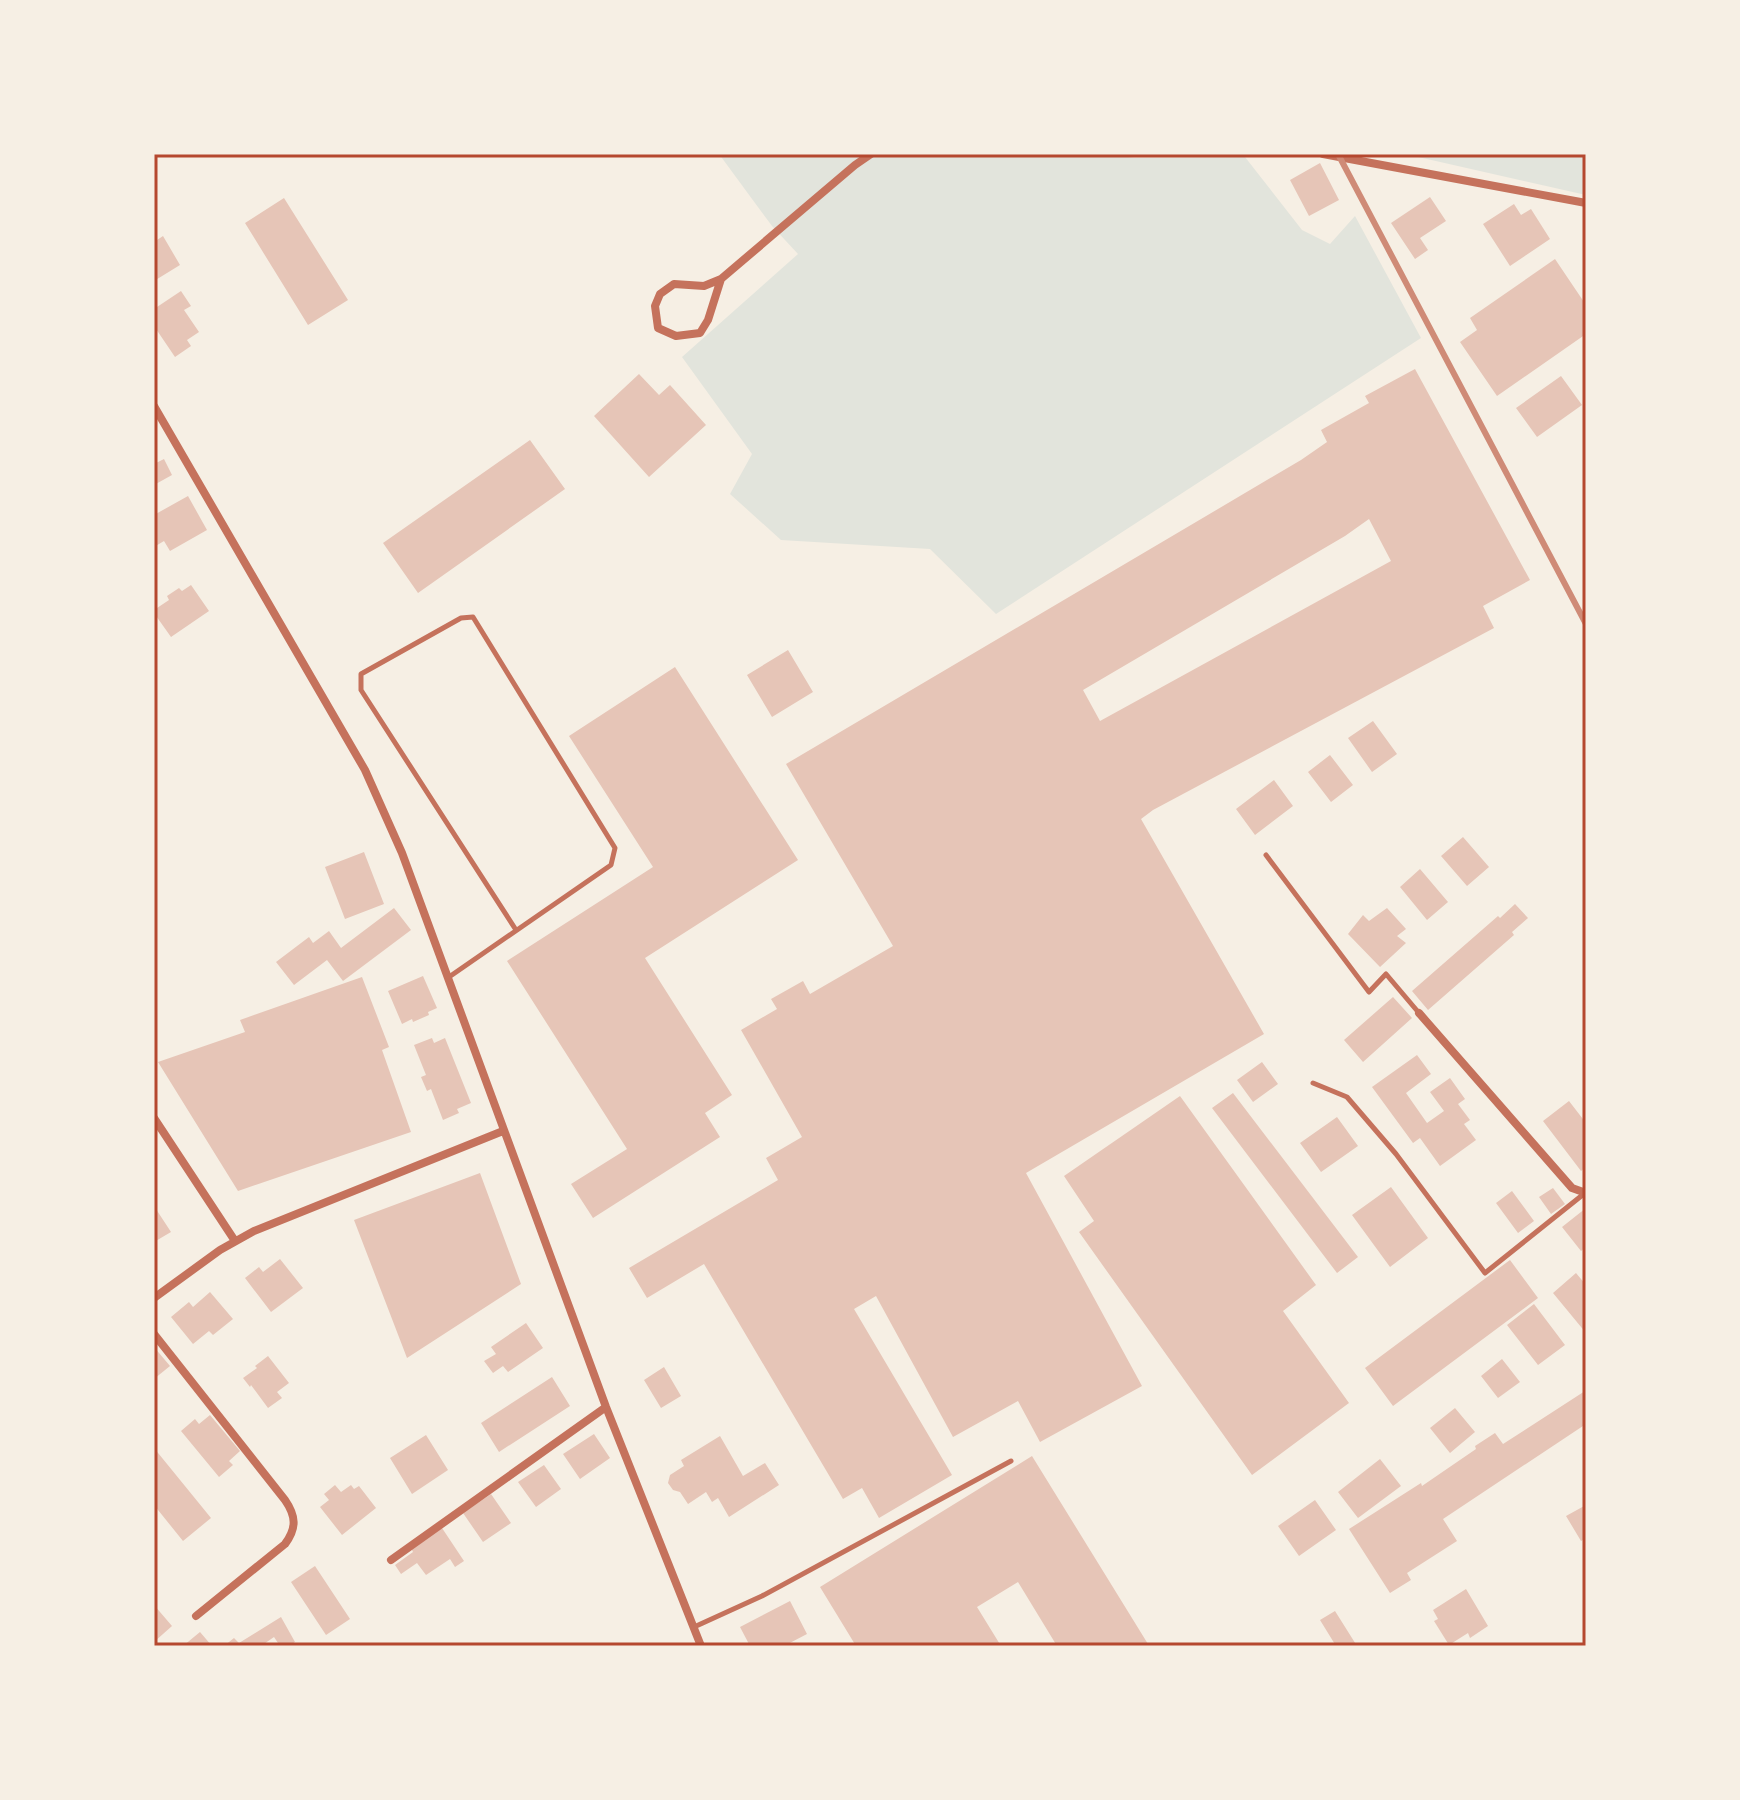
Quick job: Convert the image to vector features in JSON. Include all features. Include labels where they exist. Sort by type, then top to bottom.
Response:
[{"type":"street","points":[[855,165],[862,154]]},
{"type":"street","points":[[721,279],[708,320],[700,333],[676,336],[658,328],[655,306],[660,294],[674,284],[704,286],[721,279],[871,154]]},
{"type":"street","points":[[1323,154],[1586,203]]},
{"type":"street","points":[[154,406],[365,770],[402,853],[606,1407],[701,1646]]},
{"type":"street","points":[[1419,1013],[1572,1188],[1586,1193]]},
{"type":"street","points":[[154,1118],[235,1241]]},
{"type":"street","points":[[154,1298],[235,1241],[267,1225],[503,1131]]},
{"type":"street","points":[[154,1334],[285,1500],[295,1517],[294,1528],[285,1544],[196,1616]]},
{"type":"street","points":[[391,1560],[606,1407]]},
{"type":"lane","points":[[448,978],[611,865],[615,848],[473,617],[461,618],[361,674],[361,690],[516,930]]},
{"type":"lane","points":[[1266,855],[1369,992],[1386,974],[1419,1013]]},
{"type":"lane","points":[[1313,1083],[1347,1097],[1396,1154],[1485,1273],[1586,1193]]},
{"type":"lane","points":[[694,1627],[762,1596],[1011,1461]]},
{"type":"shaded area","points":[[719,154],[1245,157],[1302,230],[1330,244],[1355,216],[1421,338],[996,614],[930,549],[781,540],[730,494],[752,454],[682,357],[798,254],[772,226]]},
{"type":"shaded area","points":[[1405,154],[1586,154],[1586,195]]},
{"type":"building","points":[[1320,163],[1339,200],[1309,216],[1290,180]]},
{"type":"building","points":[[1430,197],[1446,221],[1420,238],[1428,250],[1415,259],[1391,223]]},
{"type":"building","points":[[284,198],[348,300],[308,325],[245,223]]},
{"type":"building","points":[[1514,204],[1521,215],[1531,209],[1550,239],[1510,266],[1483,224]]},
{"type":"building","points":[[163,236],[180,265],[154,281],[154,242]]},
{"type":"building","points":[[1555,259],[1586,305],[1586,334],[1497,396],[1460,342],[1477,330],[1470,318]]},
{"type":"building","points":[[181,291],[191,306],[184,310],[199,332],[187,340],[191,346],[175,357],[154,326],[154,309]]},
{"type":"building","points":[[1415,369],[1530,580],[1483,606],[1494,628],[1141,819],[1264,1034],[1026,1173],[1142,1386],[1040,1442],[1018,1401],[953,1437],[876,1296],[854,1309],[952,1475],[879,1518],[862,1488],[843,1499],[704,1264],[647,1298],[629,1268],[778,1180],[766,1158],[802,1137],[741,1030],[777,1009],[771,999],[803,981],[810,994],[893,946],[786,764],[1301,460],[1327,442],[1321,430],[1369,403],[1365,396]],"holes":[[[1369,519],[1391,561],[1100,721],[1083,690]]]},
{"type":"building","points":[[639,374],[659,395],[670,385],[706,425],[649,477],[594,416]]},
{"type":"building","points":[[1561,376],[1582,405],[1537,437],[1516,408]]},
{"type":"building","points":[[530,440],[565,489],[418,593],[383,543]]},
{"type":"building","points":[[164,459],[172,475],[154,485],[154,464]]},
{"type":"building","points":[[188,496],[207,530],[170,551],[164,541],[154,547],[154,515]]},
{"type":"building","points":[[191,585],[209,611],[171,637],[154,610],[169,600],[167,596]]},
{"type":"building","points":[[788,650],[813,692],[772,717],[747,675]]},
{"type":"building","points":[[675,667],[798,860],[645,958],[732,1095],[705,1113],[720,1137],[593,1218],[571,1184],[627,1149],[507,961],[653,867],[569,736]]},
{"type":"building","points":[[1373,721],[1397,754],[1372,772],[1348,738]]},
{"type":"building","points":[[1330,755],[1353,785],[1331,802],[1308,772]]},
{"type":"building","points":[[1274,780],[1293,806],[1255,835],[1236,809]]},
{"type":"building","points":[[1463,837],[1489,867],[1467,886],[1441,856]]},
{"type":"building","points":[[364,852],[384,904],[345,919],[325,867]]},
{"type":"building","points":[[1420,869],[1448,902],[1427,920],[1400,887]]},
{"type":"building","points":[[1515,904],[1528,918],[1512,932],[1514,935],[1428,1010],[1412,991]]},
{"type":"building","points":[[394,908],[411,930],[343,981],[327,960],[294,985],[276,962],[309,937],[313,943],[329,931],[341,948]]},
{"type":"building","points":[[1387,908],[1406,929],[1397,936],[1406,943],[1380,967],[1348,934],[1363,915],[1369,921]]},
{"type":"building","points":[[423,976],[437,1008],[428,1012],[429,1015],[402,1024],[388,991]]},
{"type":"building","points":[[362,977],[389,1047],[382,1050],[411,1132],[238,1191],[158,1062],[245,1032],[240,1020]]},
{"type":"building","points":[[1393,997],[1412,1018],[1363,1062],[1344,1040]]},
{"type":"building","points":[[432,1038],[434,1043],[445,1038],[471,1103],[443,1120],[431,1089],[427,1091],[421,1077],[426,1075],[414,1045]]},
{"type":"building","points":[[1417,1055],[1431,1074],[1406,1093],[1427,1123],[1444,1111],[1430,1092],[1450,1078],[1465,1099],[1458,1104],[1470,1120],[1464,1124],[1476,1140],[1440,1166],[1420,1138],[1413,1143],[1372,1087]]},
{"type":"building","points":[[1262,1062],[1278,1084],[1253,1102],[1237,1080]]},
{"type":"building","points":[[1233,1093],[1358,1257],[1337,1273],[1212,1108]]},
{"type":"building","points":[[1180,1096],[1316,1285],[1283,1311],[1349,1403],[1252,1475],[1079,1232],[1094,1221],[1064,1176]]},
{"type":"building","points":[[1569,1101],[1586,1123],[1586,1167],[1581,1171],[1543,1121]]},
{"type":"building","points":[[1337,1117],[1358,1146],[1321,1172],[1300,1143]]},
{"type":"building","points":[[480,1173],[521,1284],[407,1358],[354,1220]]},
{"type":"building","points":[[1391,1187],[1428,1238],[1390,1267],[1352,1215]]},
{"type":"building","points":[[1553,1188],[1565,1204],[1551,1214],[1539,1197]]},
{"type":"building","points":[[1512,1191],[1534,1221],[1518,1233],[1496,1203]]},
{"type":"building","points":[[154,1206],[171,1232],[154,1242]]},
{"type":"building","points":[[1586,1208],[1586,1247],[1581,1251],[1562,1227]]},
{"type":"building","points":[[280,1259],[303,1288],[271,1312],[245,1278],[259,1267],[263,1272]]},
{"type":"building","points":[[1510,1260],[1538,1298],[1393,1406],[1365,1368]]},
{"type":"building","points":[[1576,1273],[1586,1285],[1586,1333],[1553,1293]]},
{"type":"building","points":[[210,1292],[233,1319],[213,1335],[209,1331],[193,1344],[171,1317],[189,1302],[193,1307]]},
{"type":"building","points":[[1534,1304],[1565,1345],[1538,1365],[1507,1325]]},
{"type":"building","points":[[526,1323],[543,1348],[508,1372],[503,1366],[493,1373],[484,1361],[496,1354],[491,1347]]},
{"type":"building","points":[[154,1347],[170,1366],[154,1379]]},
{"type":"building","points":[[268,1356],[289,1383],[277,1392],[282,1398],[268,1408],[243,1378]]},
{"type":"building","points":[[1502,1359],[1520,1382],[1498,1398],[1481,1376]]},
{"type":"building","points":[[664,1367],[681,1396],[661,1408],[644,1380]]},
{"type":"building","points":[[552,1377],[570,1406],[499,1452],[481,1423]]},
{"type":"building","points":[[1585,1391],[1586,1424],[1443,1519],[1457,1541],[1407,1573],[1411,1580],[1390,1593],[1349,1529],[1421,1483],[1422,1486],[1495,1433],[1503,1444]]},
{"type":"building","points":[[1455,1408],[1475,1432],[1450,1453],[1430,1428]]},
{"type":"building","points":[[210,1415],[240,1451],[229,1461],[233,1465],[219,1477],[181,1431],[195,1419],[199,1424]]},
{"type":"building","points":[[594,1434],[610,1458],[580,1479],[563,1454]]},
{"type":"building","points":[[426,1435],[448,1470],[412,1494],[390,1458]]},
{"type":"building","points":[[720,1436],[743,1476],[765,1463],[779,1485],[729,1517],[718,1498],[712,1502],[706,1492],[688,1504],[680,1492],[673,1490],[668,1483],[670,1475],[684,1466],[681,1460]]},
{"type":"building","points":[[154,1448],[211,1518],[183,1541],[154,1505]]},
{"type":"building","points":[[1032,1456],[1148,1644],[1057,1646],[1018,1582],[977,1607],[1001,1646],[856,1646],[820,1587]]},
{"type":"building","points":[[1380,1459],[1401,1486],[1358,1518],[1338,1492]]},
{"type":"building","points":[[544,1465],[561,1489],[536,1507],[518,1482]]},
{"type":"building","points":[[335,1485],[341,1492],[351,1485],[354,1489],[359,1486],[376,1508],[342,1535],[320,1507],[329,1500],[324,1494]]},
{"type":"building","points":[[491,1494],[511,1523],[483,1542],[463,1513]]},
{"type":"building","points":[[1315,1500],[1336,1530],[1299,1556],[1278,1526]]},
{"type":"building","points":[[1586,1505],[1586,1538],[1581,1541],[1566,1516]]},
{"type":"building","points":[[442,1528],[464,1561],[455,1567],[450,1559],[426,1575],[417,1563],[401,1574],[395,1565],[413,1552],[411,1548]]},
{"type":"building","points":[[315,1566],[350,1619],[326,1635],[291,1582]]},
{"type":"building","points":[[1466,1589],[1488,1626],[1470,1638],[1468,1633],[1449,1645],[1434,1621],[1438,1619],[1433,1610]]},
{"type":"building","points":[[790,1601],[807,1634],[784,1646],[750,1646],[740,1627]]},
{"type":"building","points":[[154,1605],[172,1626],[154,1642]]},
{"type":"building","points":[[1335,1611],[1357,1646],[1336,1646],[1320,1620]]},
{"type":"building","points":[[281,1617],[295,1642],[289,1646],[280,1646],[274,1637],[261,1646],[224,1646],[234,1638],[239,1643]]},
{"type":"building","points":[[200,1632],[212,1646],[183,1646]]},
{"type":"railway","points":[[1338,154],[1586,624]]}]
